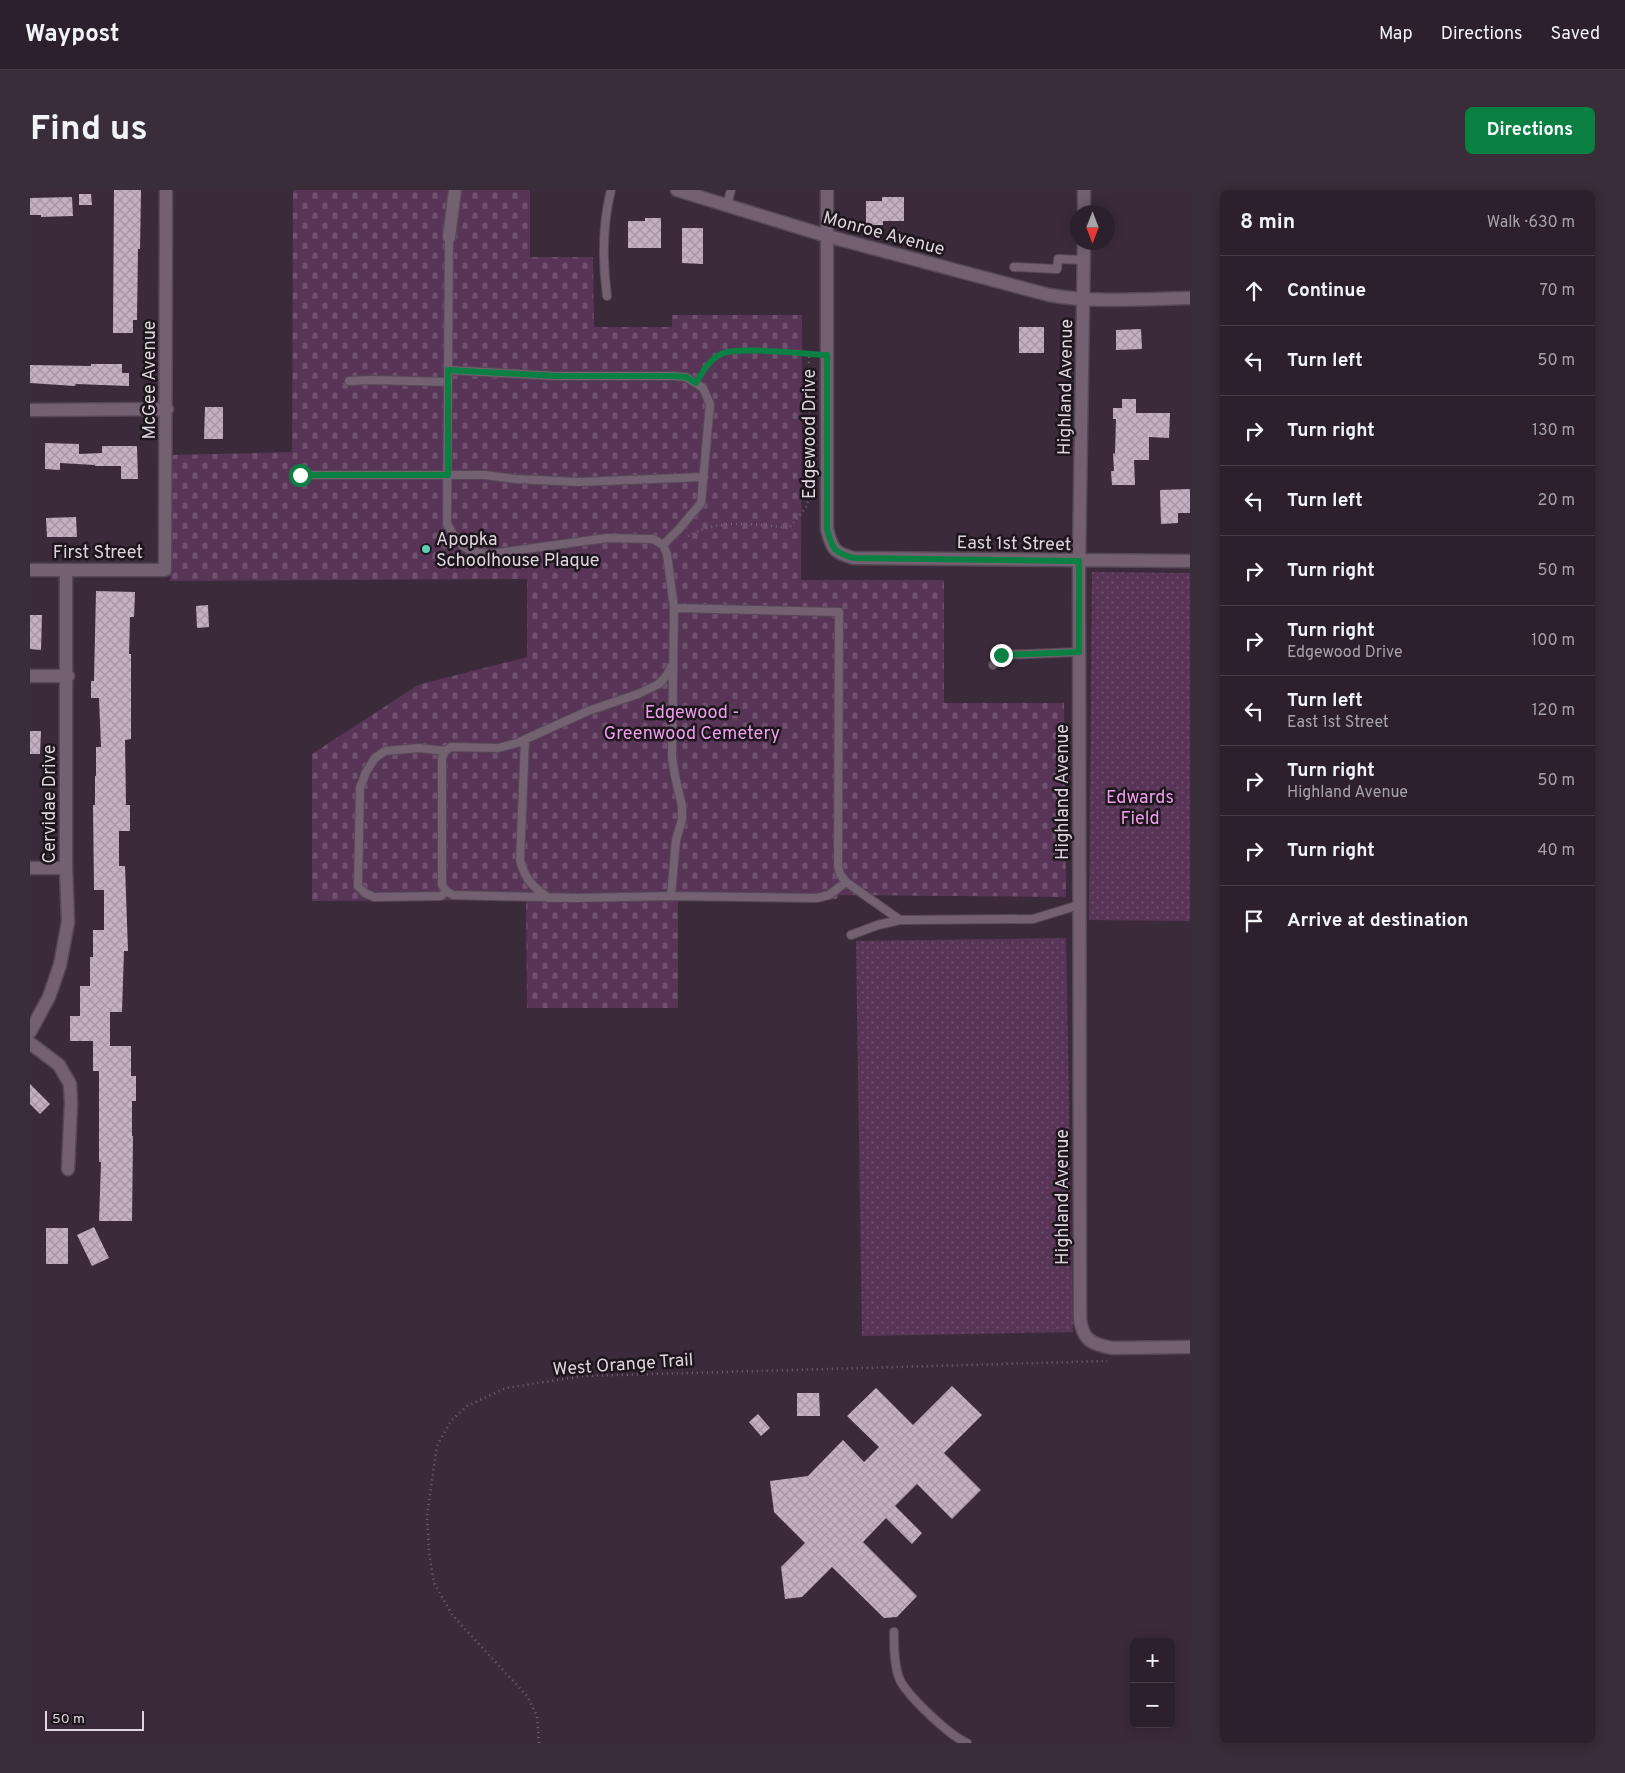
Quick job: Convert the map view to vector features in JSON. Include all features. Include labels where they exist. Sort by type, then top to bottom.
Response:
[{"type":"street","name":"McGee Avenue","points":[[165,570],[167,409],[166,190]]},
{"type":"street","points":[[449,237],[455,190]]},
{"type":"street","name":"Monroe Avenue","points":[[677,190],[713,195],[727,205],[826,236],[1050,295],[1084,299],[1190,298]]},
{"type":"street","name":"Edgewood Drive","points":[[827,190],[827,529],[830,544],[838,554]]},
{"type":"street","points":[[1084,190],[1084,205]]},
{"type":"street","name":"Highland Avenue","points":[[1084,250],[1079,561],[1080,1319],[1082,1331],[1088,1340],[1099,1346],[1112,1348],[1190,1347]]},
{"type":"street","points":[[30,410],[167,409]]},
{"type":"street","name":"East 1st Street","points":[[838,554],[854,558],[1190,561]]},
{"type":"street","name":"First Street","points":[[30,570],[165,570]]},
{"type":"street","name":"Cervidae Drive","points":[[30,1032],[49,997],[60,965],[68,922],[66,868],[68,676],[66,570]]},
{"type":"street","points":[[30,676],[68,676]]},
{"type":"street","points":[[30,868],[66,868]]},
{"type":"street","points":[[30,1043],[60,1065],[70,1084],[68,1169]]},
{"type":"lane","points":[[606,296],[603,240],[604,218],[610,190]]},
{"type":"lane","points":[[727,205],[731,190]]},
{"type":"lane","points":[[449,237],[448,523],[453,534],[464,547],[477,553],[490,554],[607,538],[653,538],[663,545],[667,554],[674,608],[672,757],[682,806],[682,820],[676,840],[671,896]]},
{"type":"lane","points":[[1014,267],[1057,269],[1058,260],[1084,260]]},
{"type":"lane","points":[[448,370],[556,376],[674,376],[686,377],[703,388],[710,404],[701,503],[663,545]]},
{"type":"lane","points":[[349,381],[448,382]]},
{"type":"lane","points":[[300,475],[485,475],[516,479],[579,482],[704,477]]},
{"type":"lane","points":[[674,608],[838,612],[838,866],[840,874],[846,882],[900,920]]},
{"type":"lane","points":[[993,665],[1001,655],[1079,652]]},
{"type":"lane","points":[[673,663],[667,675],[659,684],[638,694],[588,711],[517,744],[498,748],[451,747],[445,751],[442,758],[442,885],[446,892],[453,895],[549,898],[671,896],[817,898],[829,895],[846,882]]},
{"type":"lane","points":[[525,740],[520,860],[526,878],[549,898]]},
{"type":"lane","points":[[445,751],[419,748],[385,751],[375,758],[366,772],[360,788],[358,886],[365,894],[374,897],[441,896],[446,892]]},
{"type":"lane","points":[[851,935],[878,925],[900,920],[1033,919],[1079,905]]},
{"type":"lane","points":[[894,1632],[894,1655],[901,1682],[928,1714],[967,1743]]},
{"type":"path","points":[[696,383],[708,362],[722,353],[745,350],[827,355]]},
{"type":"path","points":[[685,537],[708,528],[728,524],[761,524],[789,528],[807,506],[810,488],[809,354]]},
{"type":"path","name":"West Orange Trail","points":[[539,1743],[537,1716],[528,1696],[453,1616],[434,1583],[429,1552],[427,1515],[437,1446],[451,1421],[467,1406],[506,1388],[583,1376],[1051,1361]]},
{"type":"green space","name":"Edgewood - Greenwood Cemetery","points":[[293,190],[530,190],[530,257],[593,257],[594,327],[672,327],[672,315],[802,315],[801,580],[944,580],[944,703],[1064,703],[1066,897],[838,895],[837,899],[678,900],[678,1008],[527,1008],[526,900],[312,901],[312,754],[418,685],[527,657],[527,579],[170,581],[170,455],[292,452]]},
{"type":"green space","name":"Edwards Field","points":[[1092,572],[1190,573],[1190,921],[1089,920]]},
{"type":"green space","points":[[1066,938],[1073,1332],[862,1336],[856,941]]},
{"type":"building","points":[[114,190],[141,190],[137,320],[133,320],[133,333],[113,333]]},
{"type":"building","points":[[79,194],[91,194],[92,205],[79,205]]},
{"type":"building","points":[[72,197],[73,216],[41,217],[41,215],[30,215],[30,198]]},
{"type":"building","points":[[882,197],[904,197],[904,221],[883,221],[883,225],[866,225],[866,201],[882,201]]},
{"type":"building","points":[[645,218],[661,218],[661,248],[628,248],[628,221],[645,221]]},
{"type":"building","points":[[682,228],[703,228],[703,264],[682,263]]},
{"type":"building","points":[[1019,327],[1044,327],[1044,353],[1019,353]]},
{"type":"building","points":[[1141,329],[1142,349],[1116,350],[1116,330]]},
{"type":"building","points":[[91,364],[122,364],[122,373],[129,373],[129,386],[76,384],[75,386],[30,383],[30,365],[91,366]]},
{"type":"building","points":[[1122,399],[1136,399],[1136,413],[1170,413],[1169,438],[1149,437],[1149,460],[1134,460],[1135,485],[1112,485],[1111,471],[1114,471],[1113,453],[1115,454],[1116,419],[1113,419],[1113,408],[1122,408]]},
{"type":"building","points":[[205,407],[223,407],[223,439],[204,439]]},
{"type":"building","points":[[45,443],[79,444],[79,454],[102,453],[102,446],[137,446],[138,479],[121,479],[121,466],[60,463],[60,470],[45,469]]},
{"type":"building","points":[[1190,489],[1190,513],[1178,513],[1178,523],[1161,524],[1160,490]]},
{"type":"building","points":[[76,517],[77,537],[47,537],[46,518]]},
{"type":"building","points":[[96,591],[135,592],[134,617],[130,617],[131,739],[125,740],[126,805],[130,805],[130,831],[119,831],[119,866],[125,866],[128,951],[124,951],[122,1012],[110,1012],[110,1046],[131,1046],[131,1076],[136,1076],[136,1101],[132,1101],[132,1221],[99,1221],[101,1162],[99,1162],[99,1071],[93,1071],[93,1041],[70,1041],[70,1016],[80,1016],[80,986],[90,986],[90,957],[93,957],[93,930],[104,930],[104,890],[94,890],[93,805],[95,805],[96,747],[101,747],[99,698],[91,698],[91,681],[94,681]]},
{"type":"building","points":[[208,605],[209,627],[197,628],[196,606]]},
{"type":"building","points":[[30,615],[42,615],[41,650],[30,649]]},
{"type":"building","points":[[30,731],[41,731],[40,754],[30,754]]},
{"type":"building","points":[[30,1084],[50,1104],[40,1114],[30,1104]]},
{"type":"building","points":[[94,1227],[109,1258],[92,1266],[77,1235]]},
{"type":"building","points":[[46,1228],[68,1228],[68,1264],[46,1264]]},
{"type":"building","points":[[952,1386],[982,1415],[944,1453],[981,1490],[952,1519],[917,1484],[895,1506],[922,1533],[912,1544],[886,1518],[863,1542],[917,1596],[897,1617],[884,1618],[832,1567],[802,1597],[785,1599],[781,1567],[805,1543],[774,1512],[770,1481],[808,1476],[843,1440],[864,1462],[879,1447],[847,1416],[876,1388],[913,1425]]},
{"type":"building","points":[[797,1393],[819,1393],[820,1416],[797,1416]]},
{"type":"building","points":[[758,1414],[770,1428],[761,1436],[749,1422]]},
{"type":"place","name":"Apopka Schoolhouse Plaque","points":[[426,549]]},
{"type":"route","points":[[300,475],[448,475],[448,370],[556,376],[674,376],[686,377],[696,383],[708,362],[722,353],[745,350],[827,355],[827,529],[830,544],[838,554],[854,558],[1079,561],[1079,652],[1001,655]]}]
